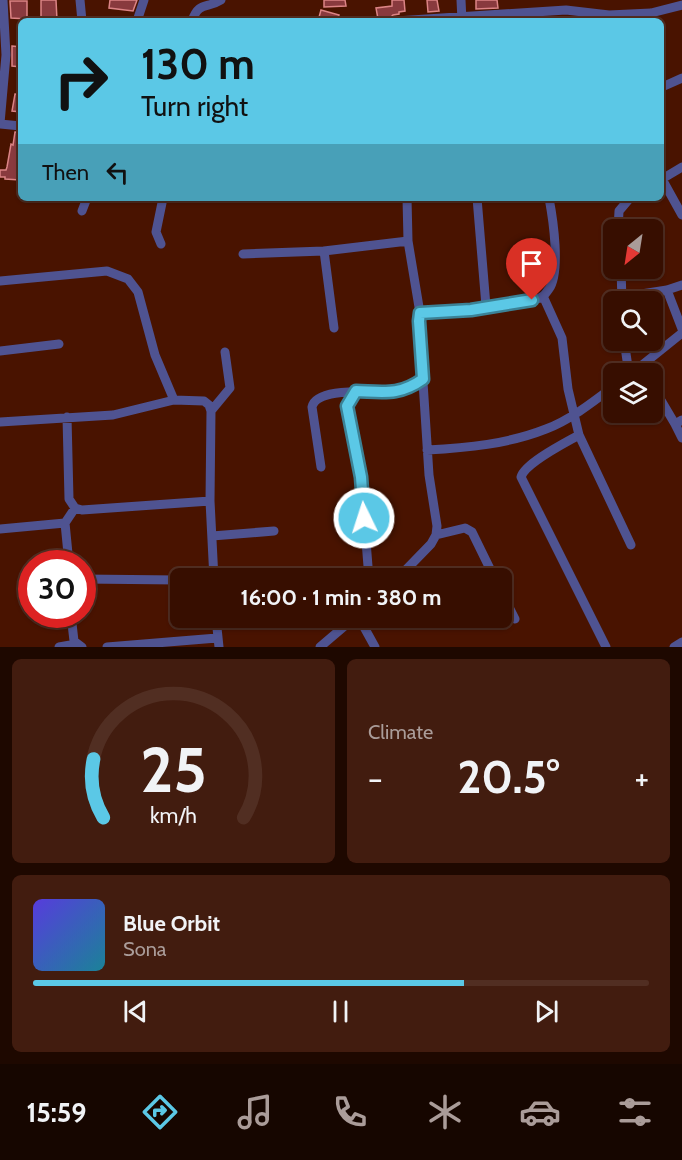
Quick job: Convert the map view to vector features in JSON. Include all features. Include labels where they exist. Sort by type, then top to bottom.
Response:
[{"type":"street","points":[[3,0],[6,27],[0,124],[18,126]]},
{"type":"street","points":[[80,0],[82,18]]},
{"type":"street","points":[[138,18],[144,0]]},
{"type":"street","points":[[194,18],[202,5],[217,3],[221,0]]},
{"type":"street","points":[[461,0],[462,18]]},
{"type":"street","points":[[474,18],[566,10],[609,15],[651,13],[682,5]]},
{"type":"street","points":[[664,86],[682,78]]},
{"type":"street","points":[[664,178],[682,167]]},
{"type":"street","points":[[664,183],[682,215]]},
{"type":"street","points":[[82,211],[86,201]]},
{"type":"street","points":[[161,244],[156,232],[162,201]]},
{"type":"street","points":[[407,201],[408,242],[420,313],[427,450],[437,526],[436,535],[421,557],[409,568]]},
{"type":"street","points":[[477,201],[486,306]]},
{"type":"street","points":[[420,313],[471,310],[486,306],[513,304],[543,296],[555,277],[555,226],[550,201]]},
{"type":"street","points":[[619,219],[619,211],[627,201]]},
{"type":"street","points":[[243,254],[324,251],[408,242]]},
{"type":"street","points":[[324,251],[334,328]]},
{"type":"street","points":[[0,281],[107,271],[128,279],[138,292],[155,355],[174,400]]},
{"type":"street","points":[[662,291],[682,285]]},
{"type":"street","points":[[667,290],[682,328]]},
{"type":"street","points":[[543,296],[562,338],[573,415],[579,435],[631,545]]},
{"type":"street","points":[[651,363],[682,333]]},
{"type":"street","points":[[0,351],[59,344]]},
{"type":"street","points":[[211,411],[230,388],[225,352]]},
{"type":"street","points":[[321,467],[313,402],[319,397],[356,391],[396,392],[410,388],[423,379]]},
{"type":"street","points":[[356,391],[347,406],[361,477],[368,568]]},
{"type":"street","points":[[427,450],[467,448],[515,440],[548,429],[603,394]]},
{"type":"street","points":[[0,422],[113,415],[174,400],[204,401],[209,405],[211,411],[210,501],[213,568]]},
{"type":"street","points":[[663,400],[679,422],[682,438]]},
{"type":"street","points":[[67,417],[69,500],[75,508],[82,510],[210,501]]},
{"type":"street","points":[[579,435],[533,464],[522,473],[521,477],[606,647]]},
{"type":"street","points":[[68,550],[65,523],[75,508]]},
{"type":"street","points":[[0,529],[65,523]]},
{"type":"street","points":[[436,535],[465,528],[472,532],[490,568]]},
{"type":"street","points":[[212,536],[274,531]]},
{"type":"street","points":[[96,579],[170,580]]},
{"type":"street","points":[[512,612],[516,619]]},
{"type":"street","points":[[59,647],[79,645],[74,628]]},
{"type":"street","points":[[320,647],[342,628]]},
{"type":"street","points":[[365,628],[375,647]]},
{"type":"street","points":[[107,647],[218,642]]},
{"type":"street","points":[[674,647],[682,642]]},
{"type":"building","points":[[41,0],[56,0],[57,18],[41,18]]},
{"type":"building","points":[[110,0],[137,0],[133,11],[109,8]]},
{"type":"building","points":[[324,0],[345,0],[346,6],[324,7]]},
{"type":"building","points":[[392,0],[404,0],[405,11],[390,18],[378,18],[376,8],[392,6]]},
{"type":"building","points":[[427,0],[437,0],[439,11],[428,12]]},
{"type":"building","points":[[476,0],[497,0],[498,8],[476,9]]},
{"type":"building","points":[[10,1],[27,1],[27,18],[11,18]]},
{"type":"building","points":[[321,10],[339,15],[338,18],[319,18]]},
{"type":"building","points":[[12,46],[18,47],[18,67],[12,66]]},
{"type":"building","points":[[15,94],[18,94],[18,112],[12,111]]},
{"type":"building","points":[[15,132],[18,132],[18,180],[0,177],[0,170],[6,170],[11,144],[13,145]]},
{"type":"route","points":[[364,518],[361,477],[348,417],[347,406],[351,397],[356,391],[396,392],[410,388],[423,379],[420,313],[471,310],[532,300]]}]
